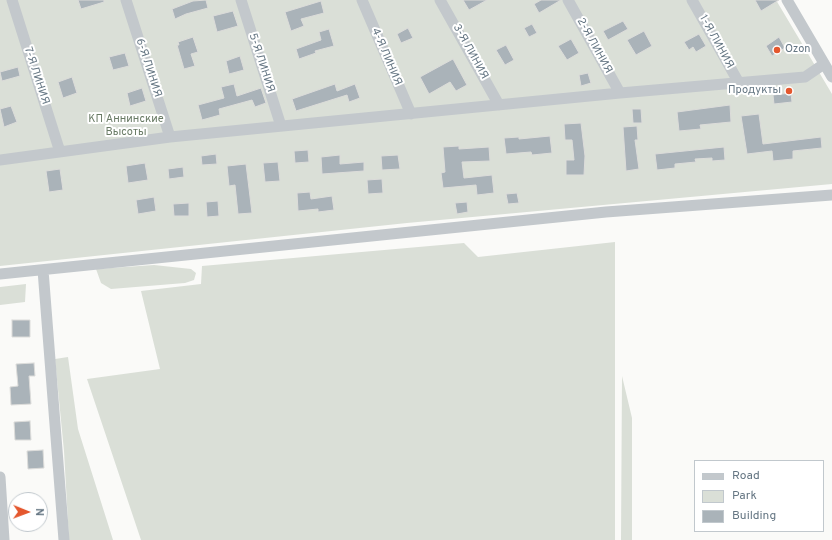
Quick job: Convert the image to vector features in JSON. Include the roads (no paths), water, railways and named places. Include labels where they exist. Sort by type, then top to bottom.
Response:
[{"type":"street","name":"7-Я ЛИНИЯ","points":[[12,0],[60,152]]},
{"type":"street","name":"6-Я ЛИНИЯ","points":[[126,0],[170,137]]},
{"type":"street","name":"5-Я ЛИНИЯ","points":[[241,0],[281,126]]},
{"type":"street","name":"4-Я ЛИНИЯ","points":[[362,0],[410,114]]},
{"type":"street","name":"3-Я ЛИНИЯ","points":[[440,0],[500,105]]},
{"type":"street","name":"2-Я ЛИНИЯ","points":[[568,0],[620,92]]},
{"type":"street","name":"1-Я ЛИНИЯ","points":[[692,0],[739,83]]},
{"type":"street","points":[[787,0],[832,77]]},
{"type":"street","points":[[0,160],[170,137],[620,92],[805,77],[824,64]]},
{"type":"street","points":[[0,274],[606,212],[832,195]]},
{"type":"street","points":[[43,270],[64,540]]},
{"type":"street","points":[[0,477],[4,540]]},
{"type":"place","name":"Ozon","points":[[777,50]]},
{"type":"place","name":"Продукты","points":[[789,91]]},
{"type":"park label","name":"КП Аннинские Высоты","points":[[126,126]]}]
